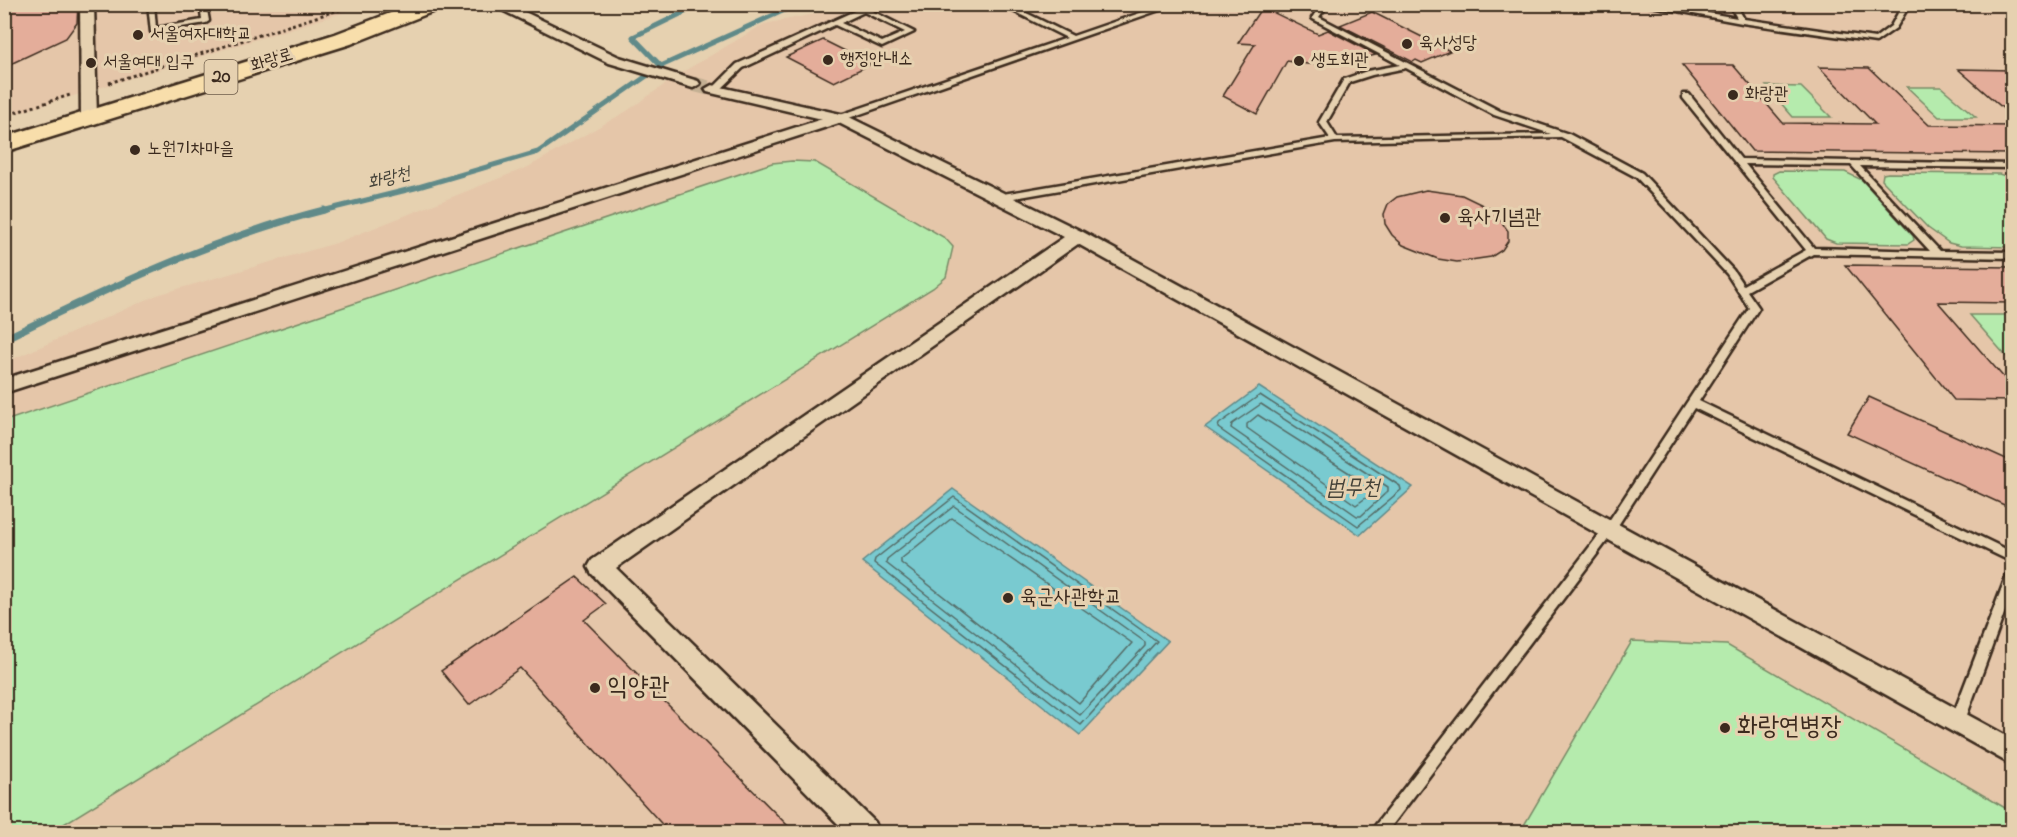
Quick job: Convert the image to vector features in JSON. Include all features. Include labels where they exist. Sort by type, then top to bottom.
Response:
[{"type":"main road","name":"화랑로","points":[[4,130],[352,25],[404,4]]},
{"type":"main road","name":"화랑로","points":[[4,145],[88,104],[343,39],[435,4]]},
{"type":"street","points":[[87,4],[88,104]]},
{"type":"street","points":[[496,4],[614,60],[691,83]]},
{"type":"street","points":[[714,89],[840,118],[996,199],[1077,236],[2013,753]]},
{"type":"street","points":[[4,386],[840,118]]},
{"type":"street","points":[[866,832],[600,567],[1077,236]]},
{"type":"street","points":[[4,400],[36,376]]},
{"type":"lane","points":[[150,4],[153,32],[206,21],[203,4]]},
{"type":"lane","points":[[1002,4],[1074,39]]},
{"type":"lane","points":[[840,118],[1174,4]]},
{"type":"lane","points":[[1325,4],[1315,18],[1497,113],[1566,136],[1639,175],[1730,272],[1754,308],[1609,530],[1379,832]]},
{"type":"lane","points":[[1643,4],[1876,40],[1894,27],[1907,4]]},
{"type":"lane","points":[[1732,4],[1742,21]]},
{"type":"lane","points":[[714,89],[740,66],[868,8],[911,32],[882,45],[836,23]]},
{"type":"lane","points":[[1335,140],[1323,123],[1347,81],[1370,73],[1407,66]]},
{"type":"lane","points":[[1686,96],[1810,250]]},
{"type":"lane","points":[[996,199],[1335,140],[1566,136]]},
{"type":"lane","points":[[1739,161],[2011,166]]},
{"type":"lane","points":[[1853,163],[1937,253]]},
{"type":"lane","points":[[1742,290],[1810,250],[2013,255]]},
{"type":"lane","points":[[1692,402],[2013,557]]},
{"type":"lane","points":[[1957,723],[2013,578]]},
{"type":"path","points":[[4,116],[88,104],[357,4]]},
{"type":"shaded area","name":"서울여자대학교","points":[[345,4],[355,9],[5,117],[5,5]]},
{"type":"shaded area","name":"육군사관학교","points":[[832,5],[2012,5],[2012,832],[5,832],[4,363],[157,295],[336,243],[528,167],[627,111],[681,73],[764,24],[819,13]]},
{"type":"green space","points":[[1766,86],[1801,87],[1831,117],[1793,117]]},
{"type":"green space","points":[[1907,87],[1941,87],[1976,117],[1939,117]]},
{"type":"green space","points":[[815,162],[945,238],[953,247],[946,277],[933,288],[51,832],[5,832],[5,421],[772,163]]},
{"type":"green space","points":[[1779,171],[1845,172],[1862,180],[1913,236],[1914,240],[1908,244],[1836,243],[1826,239],[1773,177],[1773,174]]},
{"type":"green space","points":[[1883,174],[1999,174],[2012,178],[2012,247],[1961,246],[1949,243],[1928,228],[1882,180]]},
{"type":"green space","points":[[1970,315],[2012,315],[2012,363]]},
{"type":"green space","name":"화랑연병장","points":[[1632,641],[1727,645],[2012,812],[2012,832],[1520,832]]},
{"type":"water","name":"범무천","points":[[1259,387],[1413,487],[1360,535],[1205,427]]},
{"type":"water","points":[[953,489],[1168,641],[1080,735],[862,562]]},
{"type":"building","points":[[4,4],[78,4],[77,23],[66,38],[4,67]]},
{"type":"building","name":"생도회관","points":[[1262,7],[1318,34],[1328,30],[1376,55],[1341,63],[1307,64],[1287,61],[1257,114],[1223,96],[1255,44],[1238,43]]},
{"type":"building","name":"육사성당","points":[[1372,12],[1450,51],[1422,63],[1416,60],[1413,62],[1340,25]]},
{"type":"building","name":"행정안내소","points":[[823,40],[871,64],[834,82],[786,57]]},
{"type":"building","name":"화랑관","points":[[1682,65],[1733,65],[1783,123],[1875,124],[1819,67],[1869,68],[1929,125],[2013,126],[2013,154],[1752,151]]},
{"type":"building","points":[[1958,69],[2013,70],[2013,117]]},
{"type":"building","points":[[1426,190],[1462,195],[1493,210],[1508,231],[1508,241],[1502,250],[1491,257],[1457,262],[1438,259],[1403,245],[1392,235],[1385,224],[1384,214],[1388,204],[1397,197]]},
{"type":"building","points":[[1845,265],[2013,267],[2013,303],[1938,302],[2013,388],[2013,401],[1954,400]]},
{"type":"building","points":[[1869,397],[2013,462],[2013,509],[1847,433]]},
{"type":"building","name":"익양관","points":[[577,577],[606,604],[584,620],[794,832],[669,832],[520,668],[469,705],[441,671]]},
{"type":"waterway","name":"화랑천","points":[[661,66],[633,37],[701,4]]},
{"type":"waterway","points":[[661,66],[798,4]]},
{"type":"waterway","name":"화랑천","points":[[318,212],[415,188],[538,152],[661,66]]},
{"type":"waterway","name":"화랑천","points":[[4,339],[161,266],[283,221],[324,210]]},
{"type":"tunnel","points":[[693,84],[712,89]]},
{"type":"place","name":"서울여자대학교","points":[[138,35]]},
{"type":"place","name":"육사성당","points":[[1407,44]]},
{"type":"place","name":"행정안내소","points":[[828,60]]},
{"type":"place","name":"생도회관","points":[[1299,61]]},
{"type":"place","name":"서울여대 입구","points":[[91,63]]},
{"type":"place","name":"화랑관","points":[[1733,95]]},
{"type":"place","name":"노원기차마을","points":[[135,150]]},
{"type":"place","name":"육사기념관","points":[[1445,218]]},
{"type":"place","name":"육군사관학교","points":[[1008,598]]},
{"type":"place","name":"익양관","points":[[595,688]]},
{"type":"place","name":"화랑연병장","points":[[1725,728]]}]
